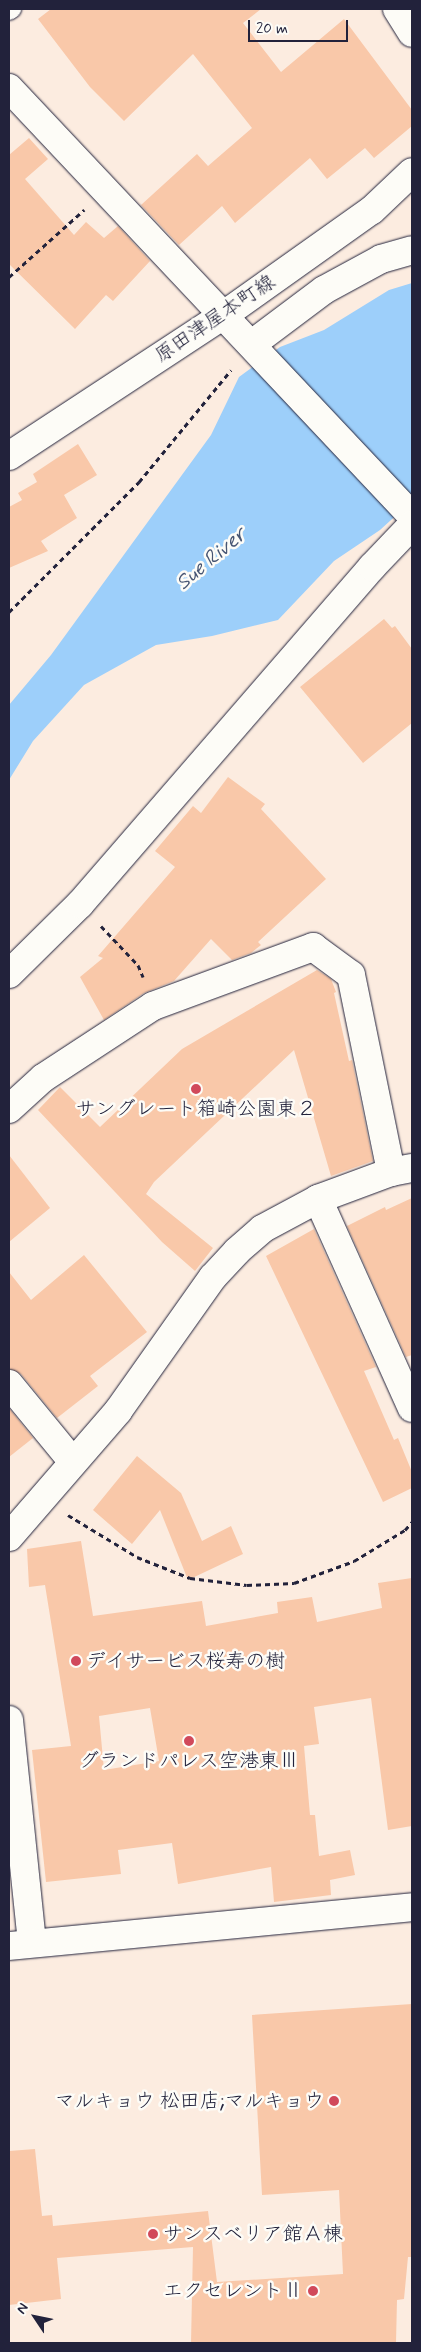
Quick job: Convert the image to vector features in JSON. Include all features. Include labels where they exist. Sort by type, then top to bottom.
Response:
[{"type":"street","points":[[397,9],[412,33]]},
{"type":"street","points":[[9,88],[252,344],[408,516],[372,567],[80,904],[9,974]]},
{"type":"street","name":"原田津屋本町線","points":[[9,456],[224,315],[372,210],[412,172]]},
{"type":"street","points":[[252,344],[324,290],[381,259],[412,250]]},
{"type":"street","points":[[9,1109],[43,1078],[153,1006],[313,947],[351,975],[402,1170],[318,1199],[262,1229],[213,1277],[118,1411],[9,1537]]},
{"type":"street","points":[[318,1199],[412,1408]]},
{"type":"street","points":[[9,1384],[73,1462]]},
{"type":"street","points":[[9,1720],[20,1944],[412,1907]]},
{"type":"path","points":[[9,277],[105,191]]},
{"type":"path","points":[[9,612],[139,482],[252,344]]},
{"type":"path","points":[[80,904],[138,965],[153,1006]]},
{"type":"path","points":[[42,1499],[136,1557],[190,1578],[247,1585],[294,1584],[354,1561],[406,1530],[412,1522]]},
{"type":"water","name":"Sue River","points":[[412,283],[412,501],[380,530],[334,561],[278,620],[212,636],[156,645],[84,685],[33,741],[9,780],[9,705],[51,655],[211,435],[239,377],[280,347],[324,330],[389,290]]},
{"type":"building","points":[[51,9],[261,9],[243,23],[281,72],[344,19],[412,110],[412,126],[374,158],[365,148],[327,179],[310,158],[235,223],[222,206],[179,245],[141,205],[197,154],[208,166],[252,128],[193,54],[124,121],[90,87],[38,19]]},
{"type":"building","points":[[29,138],[48,159],[25,179],[74,235],[86,222],[104,238],[118,226],[150,261],[113,301],[106,295],[75,329],[9,264],[9,155]]},
{"type":"building","points":[[78,444],[97,475],[64,495],[77,518],[41,541],[48,551],[9,568],[9,507],[22,500],[18,493],[37,482],[33,474]]},
{"type":"building","points":[[384,619],[392,628],[395,626],[412,649],[412,723],[363,763],[300,687]]},
{"type":"building","points":[[228,777],[265,804],[261,809],[326,879],[258,942],[261,945],[251,953],[232,960],[211,939],[174,981],[144,993],[104,1020],[80,977],[103,958],[98,956],[175,867],[155,851],[193,806],[201,813]]},
{"type":"building","points":[[317,970],[331,979],[336,992],[334,993],[349,1061],[352,1060],[373,1161],[331,1176],[294,1050],[154,1182],[146,1194],[213,1248],[195,1271],[162,1242],[38,1110],[60,1087],[100,1127],[182,1049]]},
{"type":"building","points":[[9,1155],[50,1208],[9,1242]]},
{"type":"building","points":[[412,1198],[412,1355],[406,1357],[347,1226],[385,1207],[386,1210]]},
{"type":"building","points":[[314,1229],[376,1367],[364,1371],[394,1440],[398,1438],[412,1472],[412,1488],[383,1502],[266,1256]]},
{"type":"building","points":[[84,1255],[147,1332],[90,1376],[98,1386],[57,1418],[21,1374],[9,1369],[9,1272],[31,1300]]},
{"type":"building","points":[[9,1408],[33,1438],[9,1457]]},
{"type":"building","points":[[137,1456],[181,1493],[202,1541],[231,1526],[243,1554],[188,1580],[160,1510],[132,1544],[93,1510]]},
{"type":"building","points":[[81,1541],[93,1616],[202,1601],[206,1626],[278,1613],[277,1602],[312,1597],[317,1622],[382,1608],[378,1583],[412,1578],[412,1826],[388,1830],[371,1698],[314,1707],[319,1744],[304,1746],[310,1815],[315,1815],[319,1856],[350,1850],[355,1875],[330,1880],[331,1895],[274,1902],[271,1867],[178,1884],[172,1843],[118,1850],[121,1874],[46,1882],[32,1750],[71,1746],[45,1585],[29,1587],[27,1549]],"holes":[[[150,1708],[159,1761],[104,1770],[99,1716]]]},
{"type":"building","points":[[412,2004],[412,2257],[408,2257],[404,2299],[397,2300],[396,2343],[191,2343],[193,2247],[57,2258],[61,2299],[9,2305],[9,2151],[35,2149],[42,2216],[52,2215],[53,2226],[208,2211],[217,2282],[343,2274],[339,2190],[262,2195],[252,2015]]},
{"type":"place","name":"サングレート箱崎公園東２","points":[[196,1089]]},
{"type":"place","name":"デイサービス桜寿の樹","points":[[76,1661]]},
{"type":"place","name":"グランドパレス空港東Ⅲ","points":[[189,1741]]},
{"type":"place","name":"マルキョウ 松田店;マルキョウ","points":[[334,2101]]},
{"type":"place","name":"サンスベリア館Ａ棟","points":[[153,2234]]},
{"type":"place","name":"エクセレントⅡ","points":[[313,2291]]}]
